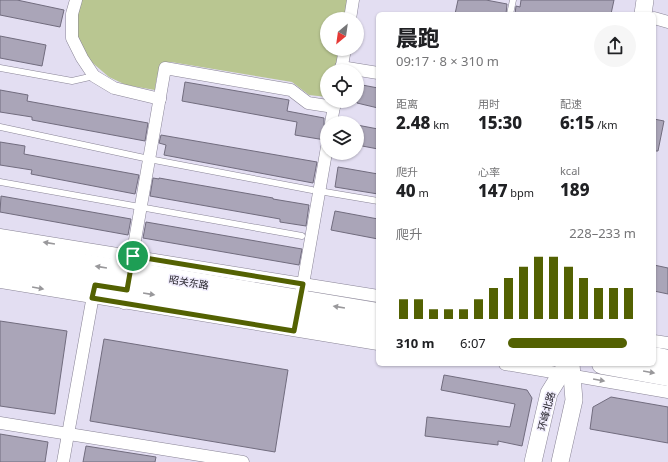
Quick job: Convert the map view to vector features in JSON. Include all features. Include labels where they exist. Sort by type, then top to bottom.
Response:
[{"type":"main road","points":[[643,12],[645,0]]},
{"type":"main road","name":"昭关东路","points":[[0,250],[128,280],[298,308],[376,313]]},
{"type":"main road","name":"昭关东路","points":[[0,269],[94,291],[128,280]]},
{"type":"main road","name":"昭关东路","points":[[298,308],[376,329]]},
{"type":"main road","points":[[656,358],[668,360]]},
{"type":"main road","name":"环峰北路","points":[[533,462],[549,393],[566,366]]},
{"type":"main road","points":[[560,462],[574,400],[571,366]]},
{"type":"main road","points":[[613,366],[668,376]]},
{"type":"street","points":[[76,0],[72,14],[72,38],[82,58],[94,76],[114,88],[160,99]]},
{"type":"street","points":[[351,12],[353,0]]},
{"type":"street","points":[[656,19],[668,22]]},
{"type":"street","points":[[128,280],[165,68],[291,90],[308,103],[320,103]]},
{"type":"street","points":[[364,71],[376,73]]},
{"type":"street","points":[[298,308],[316,191],[324,160]]},
{"type":"street","points":[[0,235],[128,280],[298,308],[376,343]]},
{"type":"street","points":[[0,282],[94,291],[63,462]]},
{"type":"street","points":[[298,308],[376,296]]},
{"type":"street","points":[[656,341],[668,344]]},
{"type":"street","points":[[517,366],[668,392]]},
{"type":"street","points":[[0,423],[243,462]]},
{"type":"lane","points":[[510,12],[513,0]]},
{"type":"lane","points":[[0,68],[72,81],[94,76]]},
{"type":"lane","points":[[0,127],[149,159],[316,191],[376,201]]},
{"type":"lane","points":[[0,182],[302,236]]},
{"type":"green space","points":[[80,0],[348,0],[346,12],[320,12],[320,56],[339,56],[338,64],[320,64],[320,96],[309,95],[292,82],[171,62],[163,67],[158,73],[155,90],[126,85],[109,77],[88,59],[78,37],[77,15]]},
{"type":"building","points":[[0,0],[17,0],[64,10],[60,27],[0,15]]},
{"type":"building","points":[[458,0],[486,0],[507,4],[506,12],[455,12]]},
{"type":"building","points":[[521,0],[614,0],[611,12],[515,12],[516,6],[520,7]]},
{"type":"building","points":[[0,36],[46,45],[42,66],[0,58]]},
{"type":"building","points":[[185,82],[289,100],[287,111],[320,117],[320,139],[295,135],[297,122],[182,101]]},
{"type":"building","points":[[364,85],[376,88],[376,108],[364,105]]},
{"type":"building","points":[[0,90],[28,95],[27,101],[148,123],[145,141],[32,120],[32,117],[0,112]]},
{"type":"building","points":[[656,119],[664,121],[658,151],[656,151]]},
{"type":"building","points":[[364,126],[376,129],[376,149],[364,146]]},
{"type":"building","points":[[161,135],[317,162],[313,183],[164,155],[166,145],[159,143]]},
{"type":"building","points":[[0,142],[25,146],[24,154],[139,175],[135,194],[31,174],[32,170],[0,165]]},
{"type":"building","points":[[338,167],[376,174],[376,194],[335,187]]},
{"type":"building","points":[[153,178],[309,205],[306,226],[280,222],[280,219],[150,196]]},
{"type":"building","points":[[1,196],[131,219],[128,235],[0,212]]},
{"type":"building","points":[[335,211],[376,219],[376,239],[331,230]]},
{"type":"building","points":[[146,222],[302,249],[299,265],[143,238]]},
{"type":"building","points":[[656,265],[668,268],[668,294],[656,291]]},
{"type":"building","points":[[0,321],[67,331],[55,414],[0,406]]},
{"type":"building","points":[[104,339],[288,370],[275,452],[90,421]]},
{"type":"building","points":[[444,375],[527,390],[532,398],[522,446],[498,441],[498,445],[425,436],[427,417],[510,427],[515,404],[441,390]]},
{"type":"building","points":[[611,397],[668,407],[668,443],[590,429],[593,407]]},
{"type":"building","points":[[0,434],[48,442],[45,462],[0,462]]},
{"type":"building","points":[[86,446],[156,457],[155,462],[83,462]]},
{"type":"route","points":[[133,256],[303,284],[294,331],[92,298],[95,285],[127,290],[133,256]]}]
